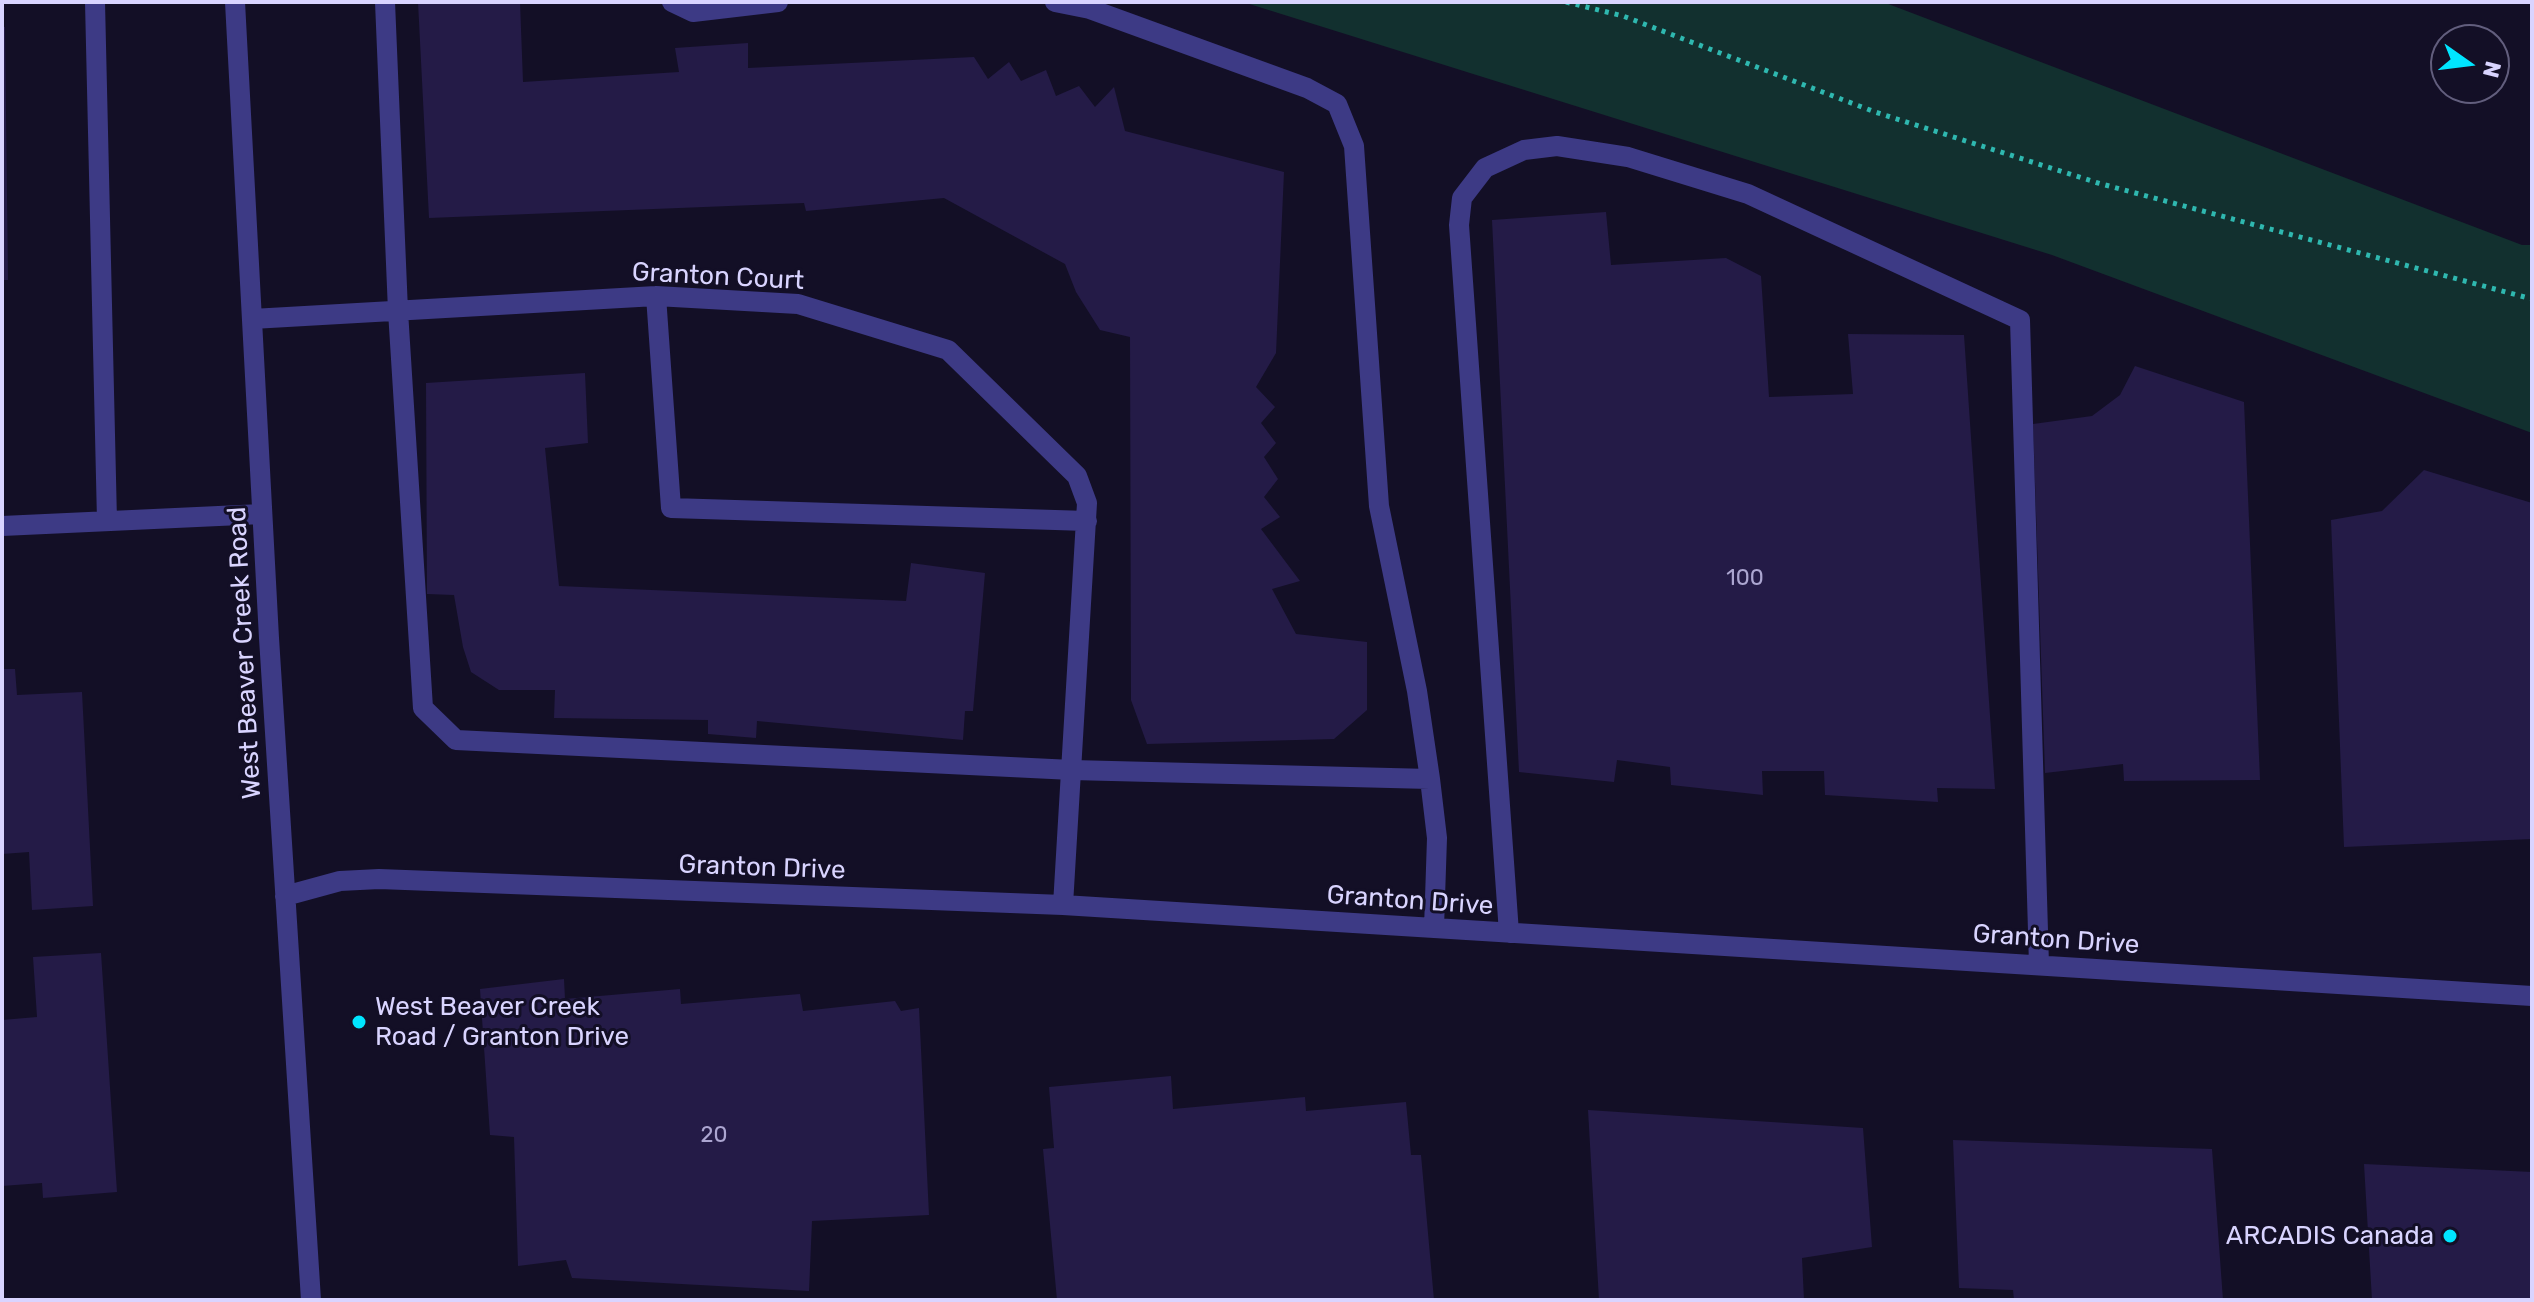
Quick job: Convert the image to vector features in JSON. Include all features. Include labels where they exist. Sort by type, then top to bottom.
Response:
[{"type":"street","points":[[95,2],[107,521]]},
{"type":"street","name":"West Beaver Creek Road","points":[[235,2],[262,514],[311,1300]]},
{"type":"street","points":[[385,2],[398,311],[423,708],[456,740],[1072,770],[1430,779]]},
{"type":"street","points":[[672,2],[693,12],[778,2]]},
{"type":"street","points":[[1055,2],[1090,9],[1307,88],[1337,104],[1354,146],[1379,506],[1417,691],[1437,838],[1434,928]]},
{"type":"street","points":[[1509,933],[1459,225],[1462,198],[1485,168],[1524,150],[1557,146],[1628,157],[1748,194],[2020,320],[2039,965]]},
{"type":"street","points":[[656,296],[671,508],[1087,521]]},
{"type":"street","name":"Granton Court","points":[[252,319],[656,296],[798,304],[948,350],[1077,476],[1087,503],[1063,905]]},
{"type":"street","points":[[2,526],[262,514]]},
{"type":"street","name":"Granton Drive","points":[[285,896],[340,881],[379,879],[1063,905],[2532,996]]},
{"type":"path","points":[[1566,2],[1623,16],[1875,112],[2098,183],[2532,299]]},
{"type":"green space","points":[[1243,2],[1883,2],[2522,245],[2532,245],[2532,433],[2052,255]]},
{"type":"building","points":[[418,2],[520,2],[523,82],[679,72],[675,48],[748,43],[748,68],[974,57],[988,79],[1009,62],[1021,81],[1046,70],[1056,96],[1079,86],[1095,107],[1114,87],[1125,131],[1284,172],[1276,353],[1256,387],[1275,407],[1261,423],[1276,443],[1264,457],[1278,479],[1264,497],[1280,517],[1261,529],[1300,581],[1272,589],[1296,634],[1367,642],[1367,710],[1334,739],[1147,744],[1131,700],[1130,337],[1100,330],[1076,292],[1065,264],[944,198],[806,211],[804,203],[429,218]]},
{"type":"building","points":[[2,27],[5,27],[8,280],[2,280]]},
{"type":"building","points":[[1606,212],[1611,265],[1726,258],[1761,276],[1769,397],[1853,394],[1848,334],[1964,335],[1995,789],[1937,788],[1938,802],[1825,795],[1824,771],[1762,771],[1763,795],[1671,785],[1670,767],[1617,760],[1614,782],[1519,772],[1492,220]]},
{"type":"building","points":[[2135,366],[2244,402],[2260,780],[2124,781],[2123,764],[2045,773],[2033,424],[2092,416],[2120,395]]},
{"type":"building","points":[[585,373],[588,443],[545,448],[559,586],[906,601],[911,563],[985,573],[973,711],[965,711],[963,740],[757,721],[756,738],[708,734],[708,720],[554,718],[555,690],[499,690],[471,672],[463,647],[454,595],[427,594],[426,383]]},
{"type":"building","points":[[2424,470],[2532,503],[2532,839],[2344,847],[2331,520],[2382,511]]},
{"type":"building","points":[[2,669],[15,669],[17,695],[82,692],[93,906],[32,910],[29,852],[2,854]]},
{"type":"building","points":[[101,953],[117,1192],[43,1198],[42,1183],[2,1186],[2,1020],[37,1017],[33,957]]},
{"type":"building","points":[[564,979],[565,999],[680,989],[681,1004],[800,994],[803,1011],[895,1001],[901,1011],[919,1008],[929,1215],[812,1221],[809,1291],[572,1278],[566,1260],[518,1266],[514,1137],[490,1135],[480,989]]},
{"type":"building","points":[[1171,1076],[1173,1109],[1305,1097],[1306,1111],[1406,1102],[1411,1155],[1421,1155],[1434,1300],[1057,1300],[1043,1149],[1054,1148],[1049,1087]]},
{"type":"building","points":[[1588,1110],[1863,1128],[1872,1247],[1802,1258],[1804,1300],[1599,1300]]},
{"type":"building","points":[[1953,1140],[2212,1149],[2223,1300],[2014,1300],[2013,1290],[1959,1288]]},
{"type":"building","name":"ARCADIS Canada","points":[[2364,1164],[2532,1172],[2532,1300],[2372,1300]]},
{"type":"place","name":"West Beaver Creek Road / Granton Drive","points":[[359,1022]]},
{"type":"place","name":"ARCADIS Canada","points":[[2450,1236]]}]
